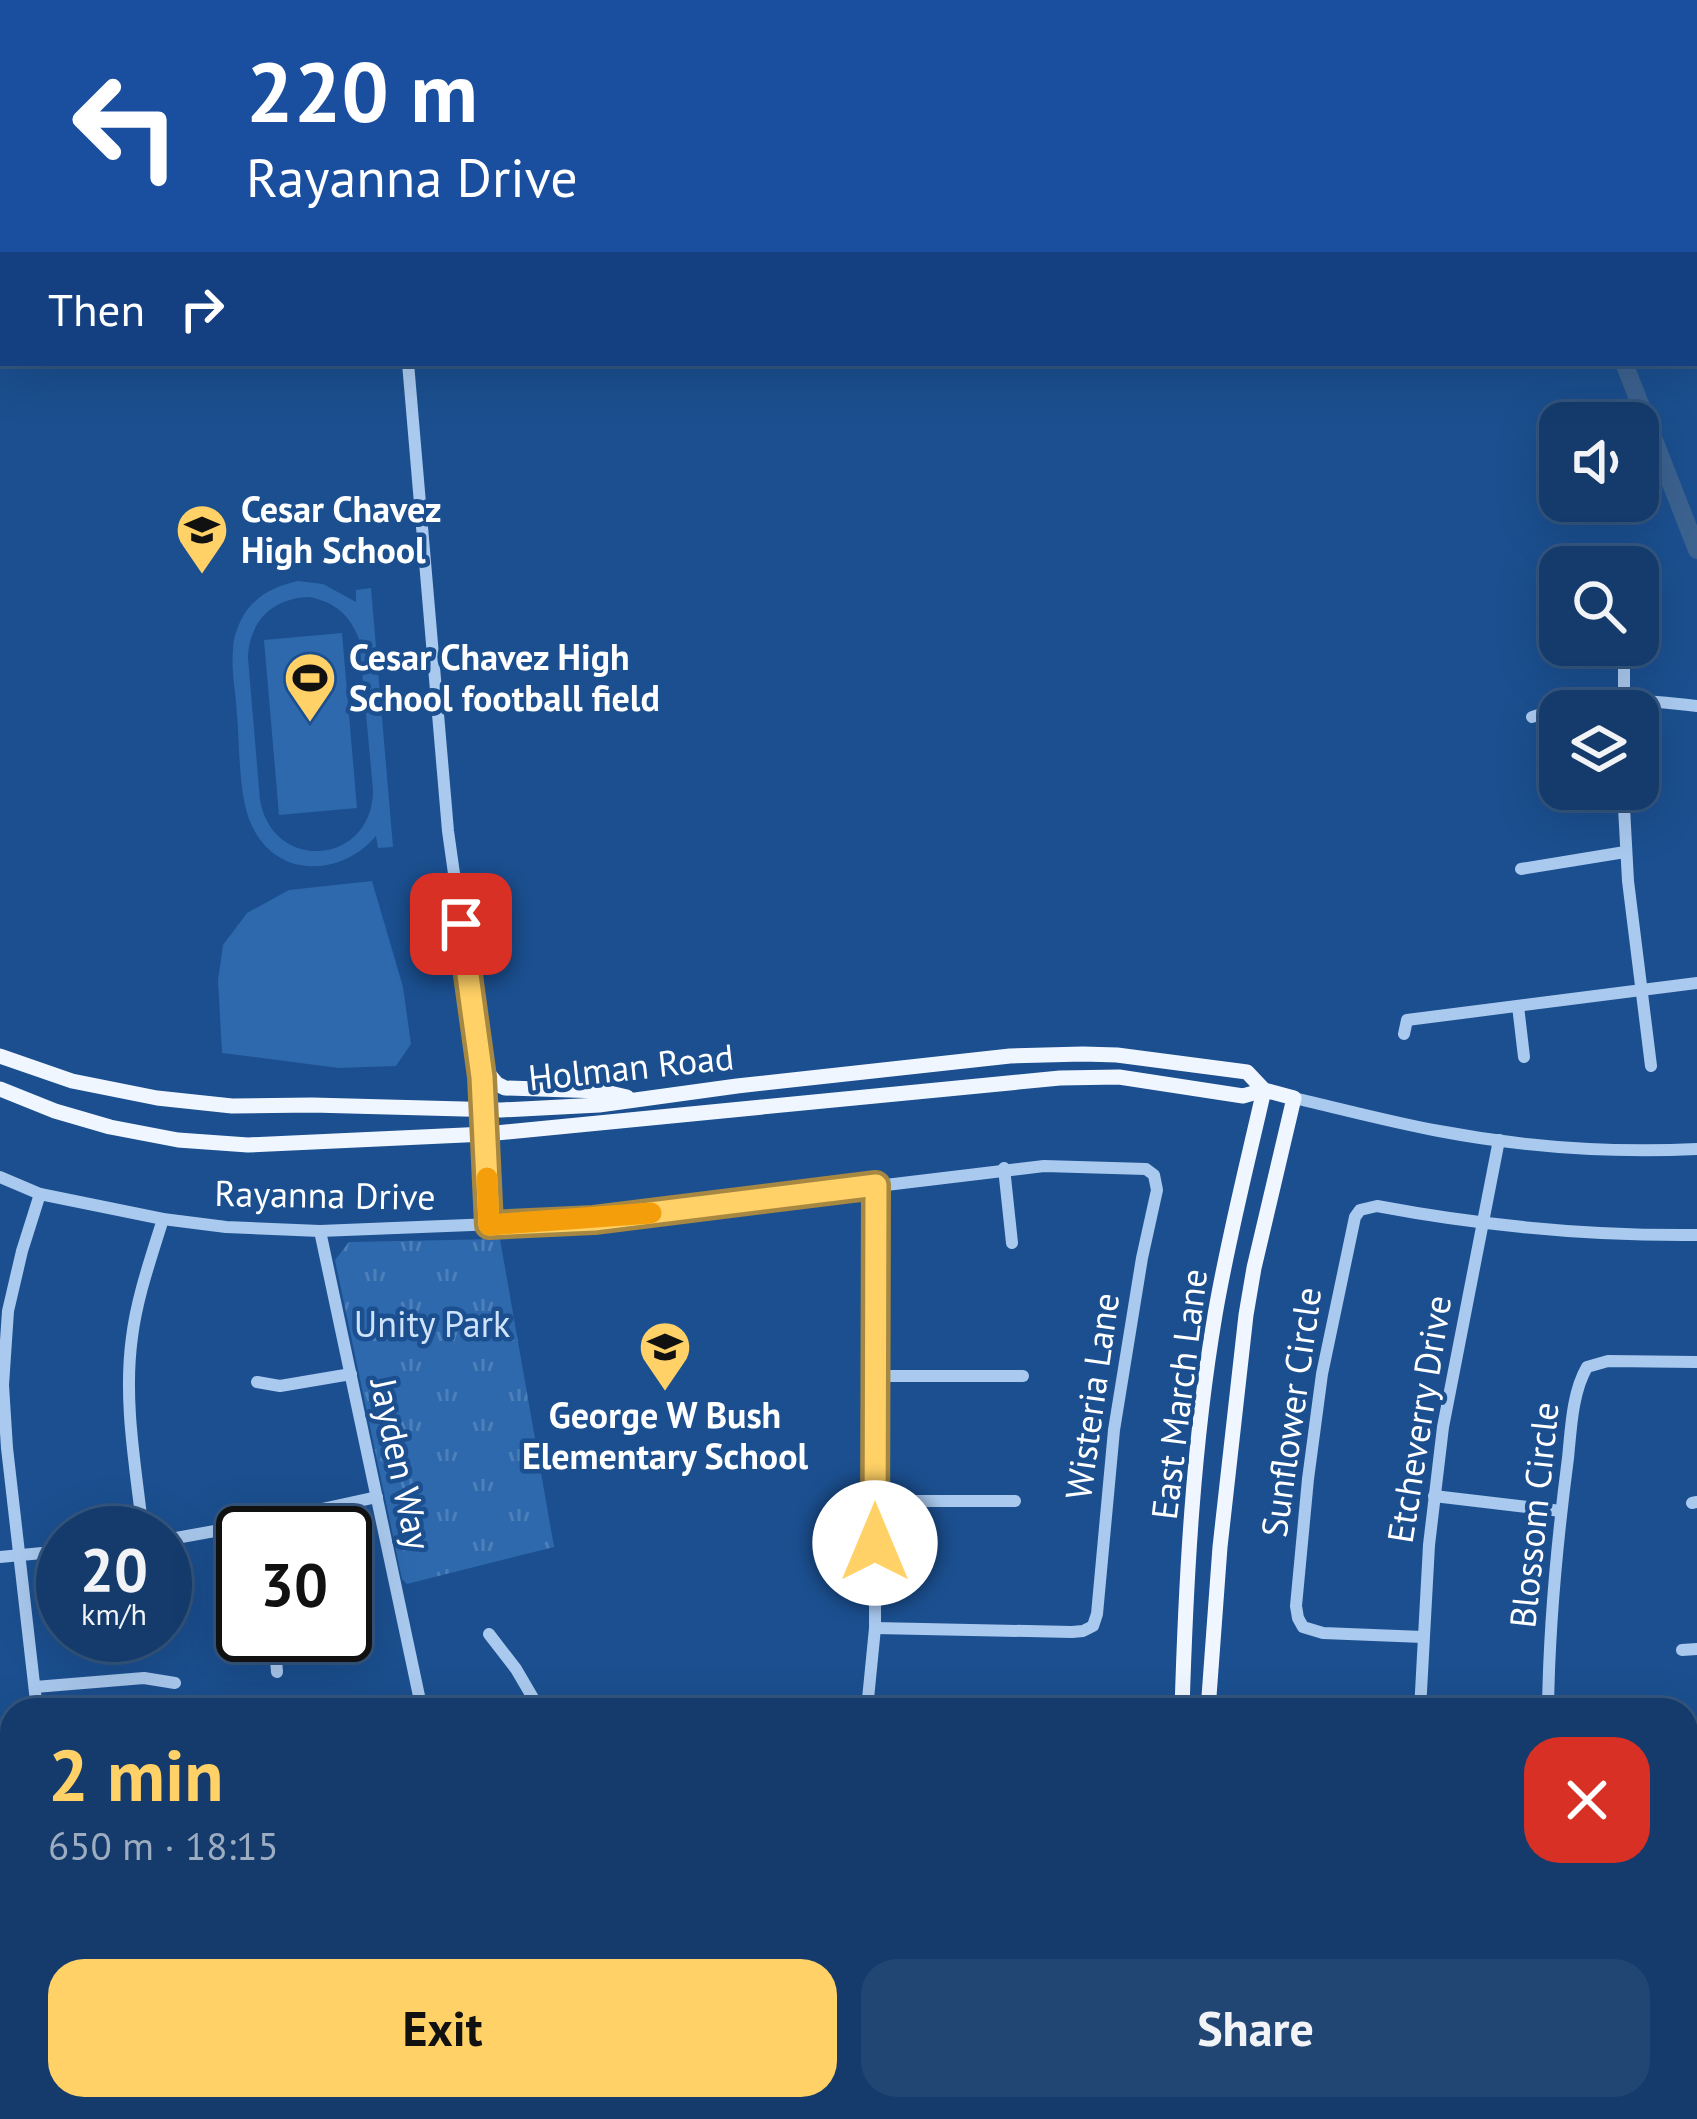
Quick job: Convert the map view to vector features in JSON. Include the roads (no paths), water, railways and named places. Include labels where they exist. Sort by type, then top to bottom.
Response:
[{"type":"main road","name":"Holman Road","points":[[0,1056],[72,1081],[232,1106],[484,1110],[598,1105],[1010,1056],[1083,1054],[1247,1072],[1264,1090]]},
{"type":"main road","points":[[481,1065],[505,1088],[601,1091],[642,1100]]},
{"type":"main road","name":"Holman Road","points":[[0,1089],[110,1127],[178,1140],[248,1145],[486,1134],[1060,1078],[1120,1078],[1244,1096],[1264,1090],[1294,1098]]},
{"type":"main road","name":"East March Lane","points":[[1182,1698],[1202,1406],[1229,1242],[1264,1090]]},
{"type":"main road","name":"East March Lane","points":[[1209,1698],[1246,1316],[1294,1098]]},
{"type":"street","points":[[408,366],[442,776],[481,1065],[489,1225]]},
{"type":"street","points":[[1659,705],[1697,706]]},
{"type":"street","points":[[1532,717],[1539,715]]},
{"type":"street","points":[[1624,810],[1651,1066]]},
{"type":"street","points":[[1520,869],[1625,851]]},
{"type":"street","points":[[1404,1034],[1407,1020],[1697,983]]},
{"type":"street","points":[[1518,1006],[1524,1057]]},
{"type":"street","name":"Holman Road","points":[[1294,1098],[1498,1140],[1697,1149]]},
{"type":"street","name":"Etcheverry Drive","points":[[1420,1698],[1434,1496],[1455,1355],[1498,1140]]},
{"type":"street","name":"Rayanna Drive","points":[[0,1177],[40,1194],[163,1220],[320,1231],[594,1220],[1004,1168],[1082,1165],[1146,1169],[1154,1174]]},
{"type":"street","points":[[1004,1168],[1012,1243]]},
{"type":"street","name":"Wisteria Lane","points":[[875,1628],[1072,1632],[1093,1626],[1114,1430],[1157,1190],[1154,1174]]},
{"type":"street","points":[[868,1698],[875,1628],[876,1185]]},
{"type":"street","points":[[36,1698],[4,1415],[4,1345],[15,1277],[40,1194]]},
{"type":"street","name":"Sunflower Circle","points":[[1423,1637],[1323,1633],[1303,1627],[1298,1618],[1301,1545],[1322,1374],[1350,1229],[1360,1210],[1377,1206],[1482,1224]]},
{"type":"street","points":[[140,1506],[129,1368],[136,1309],[163,1220]]},
{"type":"street","points":[[1482,1224],[1697,1234]]},
{"type":"street","name":"Jayden Way","points":[[320,1231],[419,1698]]},
{"type":"street","name":"Blossom Circle","points":[[1548,1698],[1561,1511],[1579,1387],[1587,1367],[1608,1361],[1697,1362]]},
{"type":"street","points":[[257,1382],[280,1386],[351,1374]]},
{"type":"street","points":[[875,1376],[1023,1376]]},
{"type":"street","points":[[1434,1496],[1561,1511]]},
{"type":"street","points":[[342,1506],[377,1497]]},
{"type":"street","points":[[875,1501],[1016,1501]]},
{"type":"street","points":[[0,1557],[36,1554]]},
{"type":"street","points":[[489,1634],[533,1698]]},
{"type":"street","points":[[276,1662],[277,1672]]},
{"type":"street","points":[[35,1687],[144,1678],[175,1682]]},
{"type":"waterway","points":[[1625,366],[1697,550]]},
{"type":"place","name":"Cesar Chavez High School","points":[[202,576]]},
{"type":"place","name":"Cesar Chavez High School football field","points":[[310,724]]},
{"type":"place","name":"George W Bush Elementary School","points":[[665,1393]]},
{"type":"park label","name":"Unity Park","points":[[432,1324]]}]
